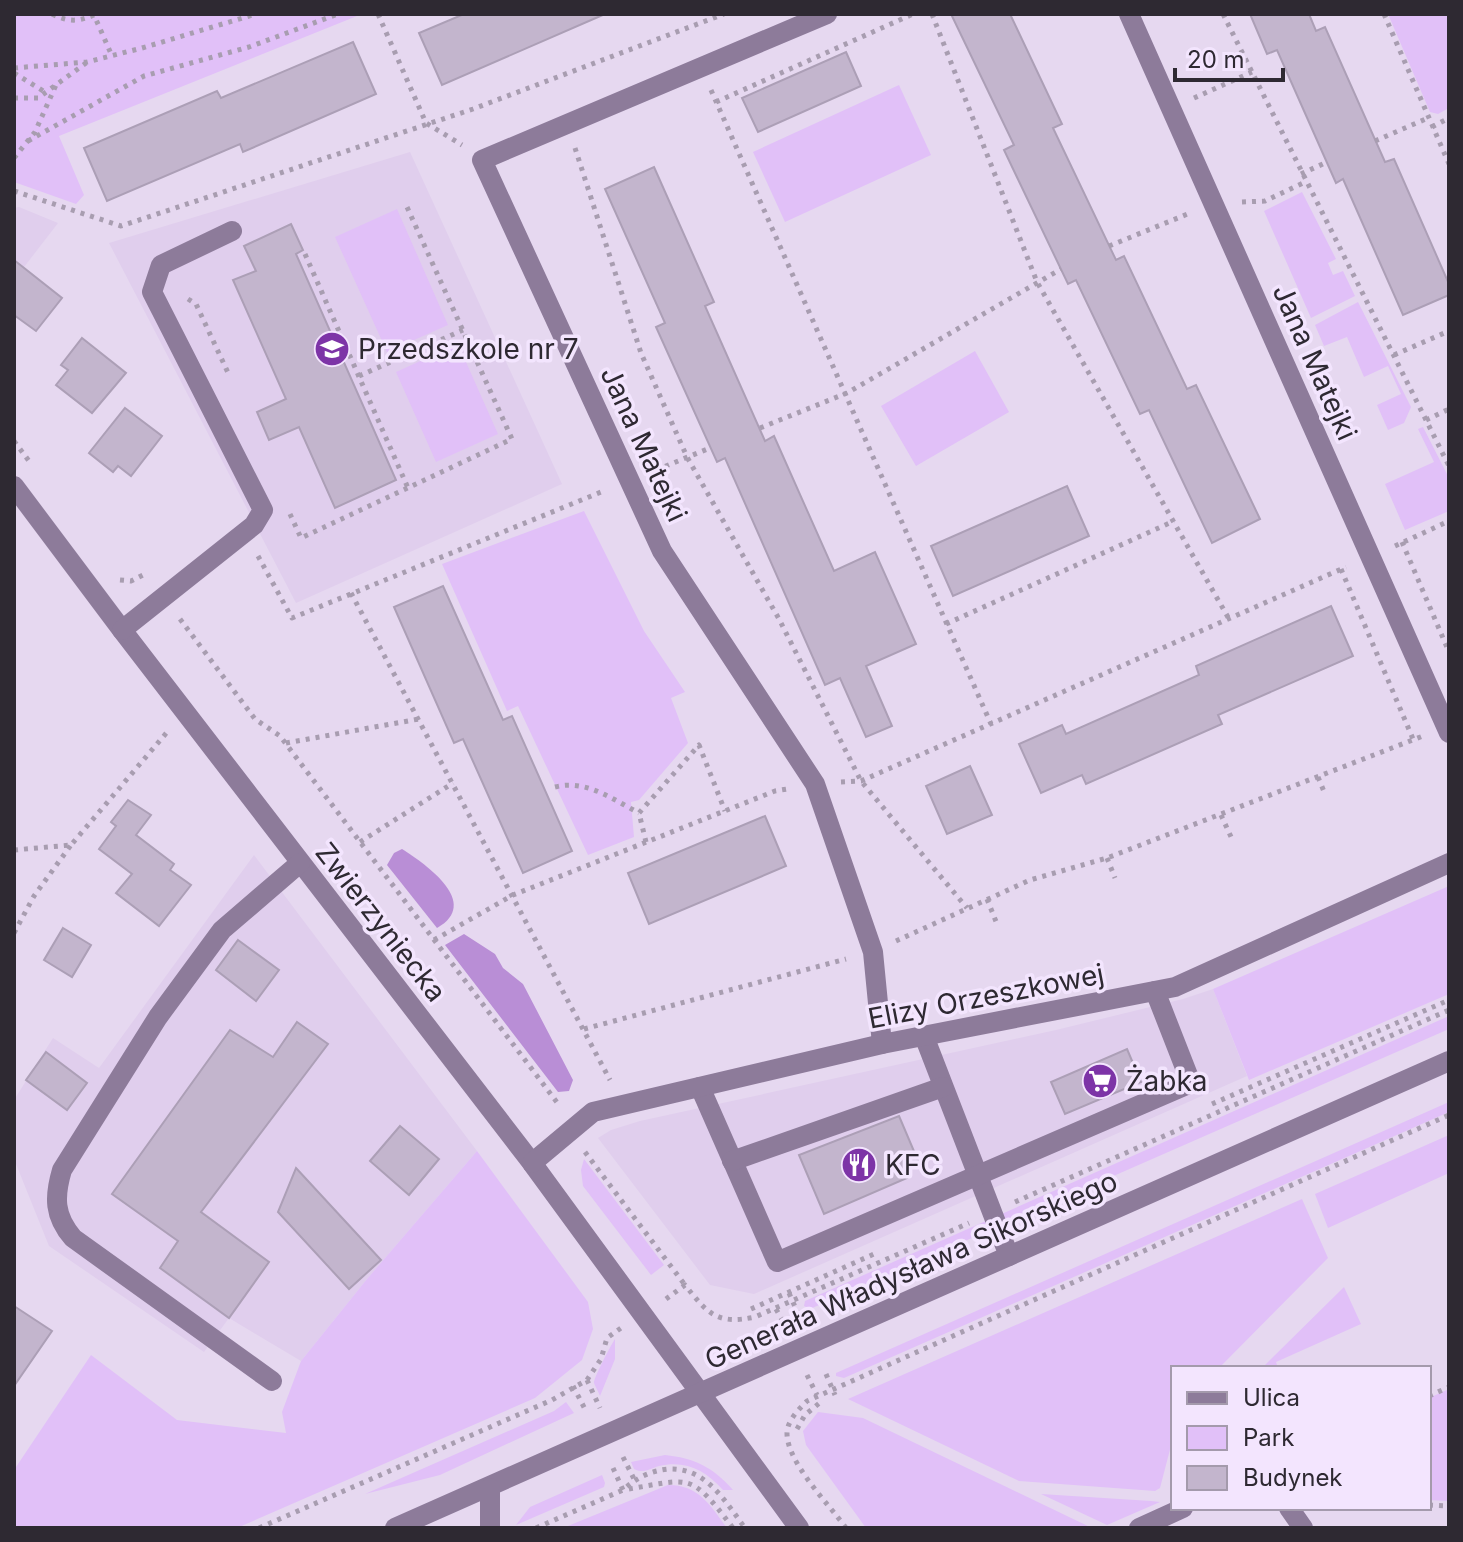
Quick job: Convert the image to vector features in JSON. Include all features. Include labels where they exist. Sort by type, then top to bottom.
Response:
[{"type":"street","points":[[482,160],[827,14]]},
{"type":"street","name":"Jana Matejki","points":[[1129,14],[1449,733]]},
{"type":"street","name":"Jana Matejki","points":[[482,160],[662,551],[815,784],[873,952],[882,1044]]},
{"type":"street","points":[[122,630],[254,525],[263,510],[152,292],[161,265],[232,231]]},
{"type":"street","name":"Zwierzyniecka","points":[[14,486],[532,1163],[799,1528]]},
{"type":"street","points":[[272,1381],[73,1238],[62,1225],[56,1208],[56,1190],[62,1170],[158,1017],[222,930],[300,863]]},
{"type":"street","name":"Elizy Orzeszkowej","points":[[532,1163],[593,1112],[882,1044],[1175,987],[1449,863]]},
{"type":"street","points":[[700,1087],[777,1262],[1191,1083],[1155,991]]},
{"type":"street","points":[[924,1036],[1009,1256]]},
{"type":"street","name":"Generała Władysława Sikorskiego","points":[[395,1528],[1449,1061]]},
{"type":"street","points":[[732,1161],[943,1087]]},
{"type":"street","points":[[490,1488],[490,1528]]},
{"type":"street","points":[[1139,1528],[1179,1510]]},
{"type":"street","points":[[1290,1510],[1303,1528]]},
{"type":"path","points":[[52,14],[66,21],[83,20],[96,14],[112,56]]},
{"type":"path","points":[[14,70],[87,62],[256,14]]},
{"type":"path","points":[[28,141],[144,76],[249,47],[338,14]]},
{"type":"path","points":[[378,14],[426,123],[482,160]]},
{"type":"path","points":[[14,191],[121,226],[473,109],[724,14]]},
{"type":"path","points":[[716,102],[913,14]]},
{"type":"path","points":[[932,14],[1037,282],[1229,619]]},
{"type":"path","points":[[1223,14],[1449,466]]},
{"type":"path","points":[[1384,14],[1449,164]]},
{"type":"path","points":[[14,98],[38,98],[87,62]]},
{"type":"path","points":[[701,67],[991,724]]},
{"type":"path","points":[[14,70],[45,92]]},
{"type":"path","points":[[1171,108],[1252,72]]},
{"type":"path","points":[[14,158],[35,132],[56,85]]},
{"type":"path","points":[[1375,141],[1428,118]]},
{"type":"path","points":[[1432,127],[1449,118]]},
{"type":"path","points":[[566,124],[651,380],[687,457],[779,619],[861,781],[967,908]]},
{"type":"path","points":[[1301,174],[1327,162]]},
{"type":"path","points":[[1109,246],[1214,203],[1265,201],[1305,182]]},
{"type":"path","points":[[290,514],[301,538],[512,439],[407,207]]},
{"type":"path","points":[[305,254],[408,488]]},
{"type":"path","points":[[760,428],[847,393],[1061,269]]},
{"type":"path","points":[[359,376],[463,330]]},
{"type":"path","points":[[1394,355],[1449,331]]},
{"type":"path","points":[[1426,420],[1449,409]]},
{"type":"path","points":[[245,531],[292,618],[598,493]]},
{"type":"path","points":[[946,624],[1174,521]]},
{"type":"path","points":[[1402,542],[1449,652]]},
{"type":"path","points":[[434,940],[513,895],[775,791],[861,781],[1341,569],[1413,739]]},
{"type":"path","points":[[351,593],[624,1105]]},
{"type":"path","points":[[176,616],[193,634],[255,719],[280,736],[576,1127],[586,1152],[685,1285],[704,1309],[718,1318],[734,1322],[776,1309],[1449,1010]]},
{"type":"path","points":[[285,743],[419,719]]},
{"type":"path","points":[[14,933],[34,896],[71,845],[169,729]]},
{"type":"path","points":[[584,1029],[873,952],[1030,880],[1107,858],[1428,734]]},
{"type":"path","points":[[639,813],[699,745],[725,811]]},
{"type":"path","points":[[1318,777],[1325,794]]},
{"type":"path","points":[[360,842],[453,783]]},
{"type":"path","points":[[555,787],[569,784],[591,788],[639,813],[646,842]]},
{"type":"path","points":[[1221,815],[1232,839]]},
{"type":"path","points":[[14,850],[71,845]]},
{"type":"path","points":[[1107,858],[1115,878]]},
{"type":"path","points":[[987,899],[997,924]]},
{"type":"path","points":[[846,1528],[790,1452],[787,1429],[795,1414],[817,1395],[834,1391],[1449,1115]]},
{"type":"path","points":[[667,1298],[685,1285]]},
{"type":"path","points":[[789,1293],[799,1316]]},
{"type":"path","points":[[776,1309],[783,1322]]},
{"type":"path","points":[[259,1528],[552,1400],[587,1380],[601,1359],[607,1338],[615,1333]]},
{"type":"path","points":[[826,1374],[834,1391]]},
{"type":"path","points":[[587,1380],[597,1402]]},
{"type":"path","points":[[810,1381],[817,1395]]},
{"type":"path","points":[[573,1386],[586,1411]]},
{"type":"path","points":[[797,1429],[805,1415],[823,1400]]},
{"type":"path","points":[[782,1458],[790,1452]]},
{"type":"path","points":[[625,1462],[634,1479]]},
{"type":"path","points":[[613,1468],[623,1490]]},
{"type":"path","points":[[623,1490],[634,1479],[658,1470],[684,1468],[707,1480],[745,1528]]},
{"type":"path","points":[[536,1528],[623,1490],[680,1480],[697,1485],[733,1528]]},
{"type":"path","points":[[725,1500],[736,1492]]},
{"type":"shaded area","name":"Przedszkole nr 7","points":[[410,152],[562,484],[296,603],[109,243]]},
{"type":"shaded area","points":[[19,207],[58,223],[14,280],[14,208]]},
{"type":"shaded area","points":[[402,849],[436,874],[452,896],[454,907],[449,918],[437,928],[387,865],[394,853]]},
{"type":"shaded area","points":[[254,855],[477,1151],[301,1361],[229,1318],[204,1352],[49,1246],[14,1159],[14,1100],[53,1038],[99,1068]]},
{"type":"shaded area","points":[[464,934],[495,954],[503,968],[523,984],[573,1080],[569,1091],[558,1092],[445,945]]},
{"type":"shaded area","points":[[1213,989],[1247,1076],[754,1294],[710,1285],[598,1138],[611,1130],[640,1121],[1056,1030]]},
{"type":"green space","points":[[14,14],[362,14],[59,136],[84,195],[76,204],[14,182]]},
{"type":"green space","points":[[1388,14],[1449,14],[1449,108],[1438,114],[1430,112]]},
{"type":"green space","points":[[899,85],[931,155],[785,222],[753,152]]},
{"type":"green space","points":[[1302,192],[1336,259],[1328,263],[1333,275],[1343,271],[1355,296],[1311,318],[1264,211]]},
{"type":"green space","points":[[397,209],[448,325],[387,352],[335,237]]},
{"type":"green space","points":[[1358,302],[1411,407],[1404,423],[1388,430],[1377,405],[1401,394],[1388,366],[1364,377],[1347,337],[1324,346],[1315,325]]},
{"type":"green space","points":[[458,344],[498,434],[436,462],[396,372]]},
{"type":"green space","points":[[975,351],[1009,412],[916,466],[881,406]]},
{"type":"green space","points":[[1423,427],[1449,478],[1449,511],[1405,530],[1385,484],[1434,462],[1418,429]]},
{"type":"green space","points":[[584,511],[644,631],[685,692],[671,698],[688,743],[639,800],[631,802],[634,837],[588,855],[518,706],[507,711],[442,564]]},
{"type":"green space","points":[[1449,886],[1449,994],[1249,1080],[1213,989]]},
{"type":"green space","points":[[1449,1016],[1449,1029],[810,1309],[804,1306],[805,1301]]},
{"type":"green space","points":[[1449,1102],[1449,1112],[844,1378],[836,1376],[836,1373]]},
{"type":"green space","points":[[1449,1135],[1449,1173],[1328,1228],[1315,1194]]},
{"type":"green space","points":[[477,1151],[588,1302],[593,1329],[582,1360],[535,1398],[237,1528],[14,1528],[14,1470],[91,1355],[177,1420],[286,1433],[282,1412],[301,1361]]},
{"type":"green space","points":[[584,1159],[664,1265],[651,1275],[583,1186],[581,1170]]},
{"type":"green space","points":[[1302,1199],[1328,1258],[1221,1366],[1171,1366],[1171,1446],[1160,1488],[1155,1491],[1019,1481],[848,1399]]},
{"type":"green space","points":[[1344,1287],[1361,1324],[1276,1362],[1277,1366],[1264,1366]]},
{"type":"green space","points":[[615,1339],[615,1359],[600,1396],[594,1380]]},
{"type":"green space","points":[[1449,1389],[1449,1501],[1431,1500],[1431,1397]]},
{"type":"green space","points":[[566,1402],[574,1413],[440,1475],[365,1494],[554,1411]]},
{"type":"green space","points":[[818,1412],[863,1418],[1092,1528],[866,1528],[806,1445],[803,1431]]},
{"type":"green space","points":[[665,1455],[702,1465],[733,1490],[723,1490],[694,1468],[669,1464],[641,1471],[634,1469],[631,1462]]},
{"type":"green space","points":[[602,1475],[604,1487],[516,1525],[530,1507]]},
{"type":"green space","points":[[668,1485],[688,1488],[703,1498],[727,1528],[563,1528]]},
{"type":"green space","points":[[1041,1494],[1151,1501],[1160,1502],[1107,1525]]},
{"type":"building","points":[[464,14],[605,14],[442,85],[419,33]]},
{"type":"building","points":[[951,14],[1010,14],[1062,124],[1053,128],[1116,260],[1124,256],[1187,389],[1196,385],[1260,519],[1212,543],[1149,410],[1140,414],[1076,280],[1068,284],[1004,150],[1014,145]]},
{"type":"building","points":[[1250,14],[1309,14],[1316,31],[1325,27],[1385,162],[1394,159],[1449,284],[1449,295],[1403,315],[1343,179],[1336,183],[1277,50],[1267,54]]},
{"type":"building","points":[[353,42],[376,94],[243,152],[240,144],[107,201],[84,148],[217,91],[221,98]]},
{"type":"building","points":[[846,52],[861,86],[758,132],[742,98]]},
{"type":"building","points":[[654,167],[714,302],[705,306],[765,441],[774,436],[834,571],[875,552],[916,644],[866,666],[892,726],[866,737],[840,678],[825,685],[725,458],[717,462],[656,327],[665,323],[605,189]]},
{"type":"building","points":[[291,224],[303,250],[296,254],[396,480],[335,508],[299,427],[269,440],[257,412],[286,399],[233,280],[256,271],[244,246]]},
{"type":"building","points":[[14,260],[62,298],[36,331],[14,315]]},
{"type":"building","points":[[82,338],[126,373],[92,413],[56,385],[68,370],[61,365]]},
{"type":"building","points":[[125,408],[162,436],[131,476],[118,466],[113,472],[89,453]]},
{"type":"building","points":[[1067,486],[1089,536],[953,596],[931,546]]},
{"type":"building","points":[[443,586],[503,720],[512,716],[572,851],[523,873],[463,739],[454,743],[394,607]]},
{"type":"building","points":[[1331,606],[1353,656],[1218,715],[1222,724],[1086,784],[1082,775],[1041,793],[1019,744],[1062,725],[1066,734],[1199,675],[1196,666]]},
{"type":"building","points":[[970,766],[992,815],[947,834],[926,786]]},
{"type":"building","points":[[128,800],[151,815],[136,835],[174,864],[170,870],[191,885],[159,926],[116,893],[132,874],[99,849],[116,826],[111,822]]},
{"type":"building","points":[[765,816],[786,866],[649,924],[628,873]]},
{"type":"building","points":[[63,928],[91,945],[72,977],[44,960]]},
{"type":"building","points":[[238,940],[279,970],[256,1001],[216,970]]},
{"type":"building","points":[[297,1022],[328,1044],[201,1212],[269,1262],[229,1318],[160,1268],[178,1241],[112,1194],[230,1030],[273,1057]]},
{"type":"building","points":[[1127,1049],[1141,1082],[1065,1114],[1051,1082]]},
{"type":"building","points":[[46,1052],[87,1083],[67,1110],[26,1080]]},
{"type":"building","points":[[899,1116],[919,1163],[903,1170],[907,1178],[824,1214],[799,1155]]},
{"type":"building","points":[[400,1126],[439,1159],[409,1195],[370,1161]]},
{"type":"building","points":[[296,1168],[381,1260],[349,1289],[278,1212]]},
{"type":"building","points":[[14,1306],[52,1331],[14,1386]]},
{"type":"place","name":"Przedszkole nr 7","points":[[332,349]]},
{"type":"place","name":"Żabka","points":[[1100,1081]]},
{"type":"place","name":"KFC","points":[[859,1165]]}]
